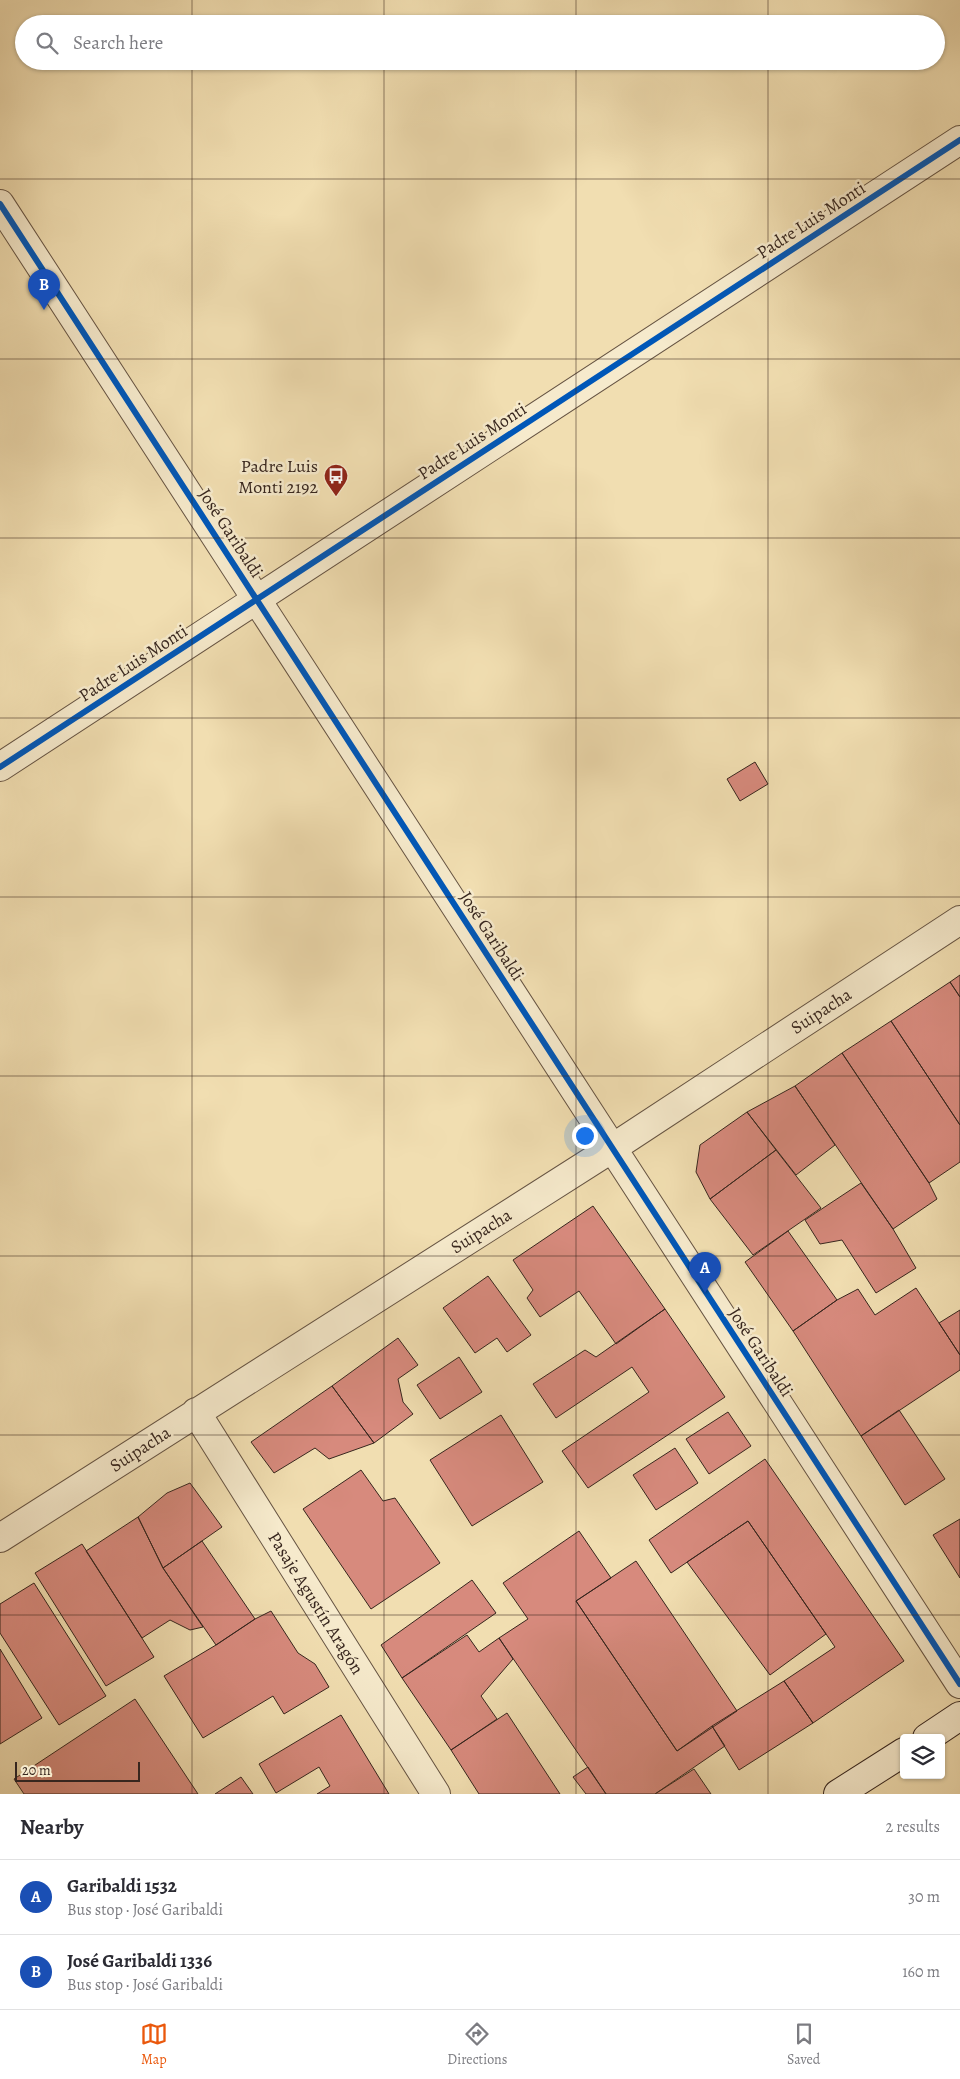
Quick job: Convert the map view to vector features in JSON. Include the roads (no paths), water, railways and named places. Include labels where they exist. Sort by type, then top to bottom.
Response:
[{"type":"street","name":"Padre Luis Monti","points":[[0,767],[960,140]]},
{"type":"street","name":"José Garibaldi","points":[[0,204],[611,1149],[960,1684]]},
{"type":"street","name":"Suipacha","points":[[0,1538],[611,1149],[960,920]]},
{"type":"street","name":"Pasaje Agustín Aragón","points":[[196,1412],[436,1794]]},
{"type":"street","points":[[932,1734],[960,1716]]},
{"type":"street","points":[[838,1794],[900,1755]]},
{"type":"place","name":"José Garibaldi 1336","points":[[44,310]]},
{"type":"place","name":"Padre Luis Monti 2192","points":[[336,497]]},
{"type":"place","name":"Garibaldi 1532","points":[[705,1293]]}]
